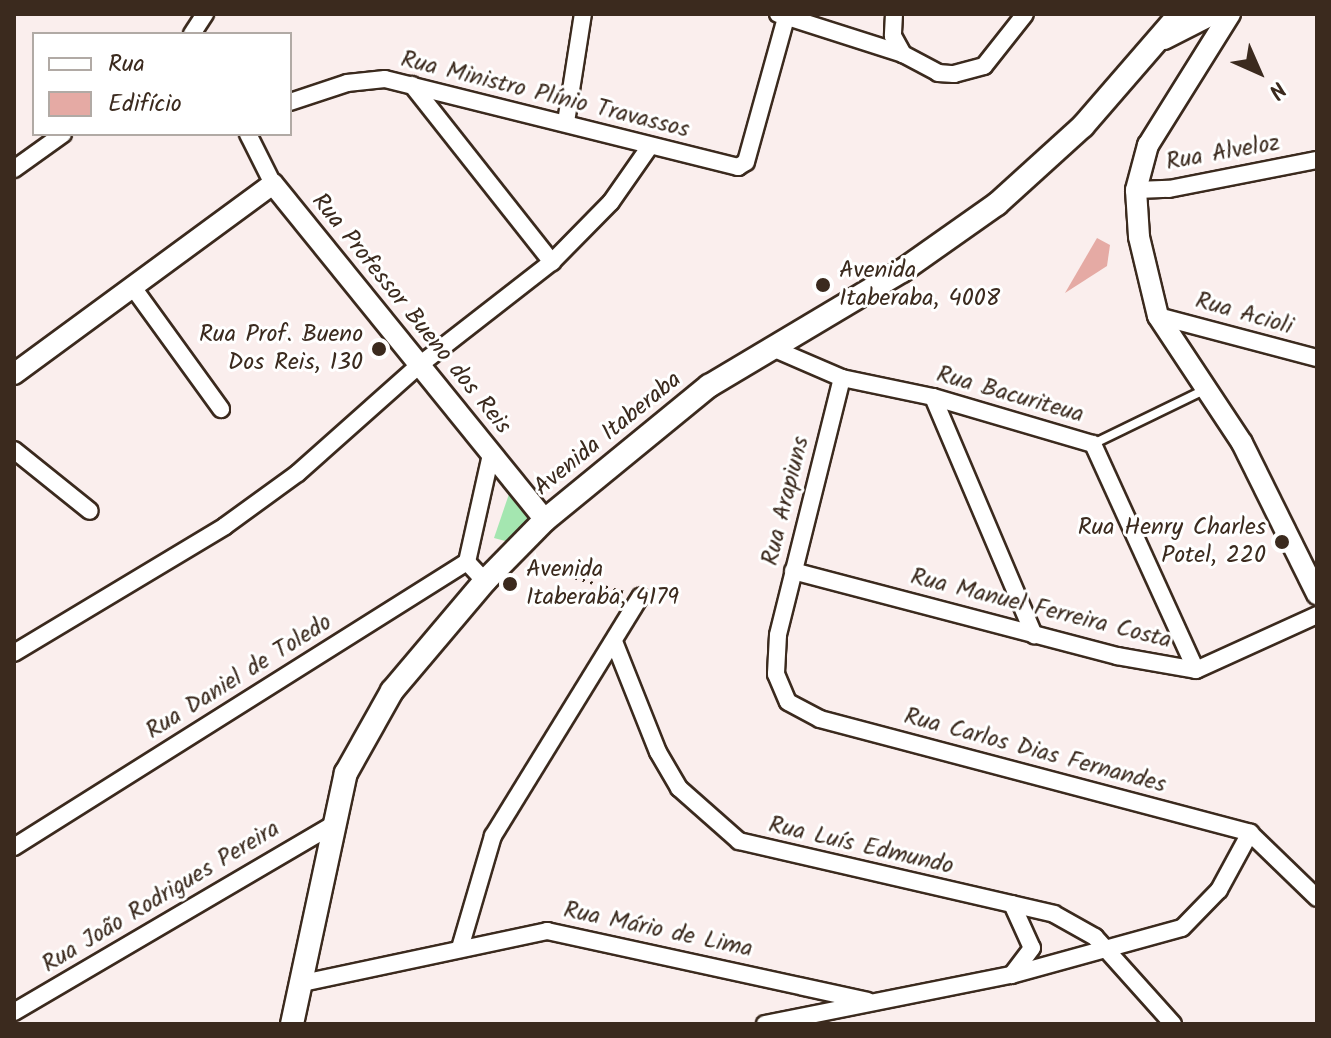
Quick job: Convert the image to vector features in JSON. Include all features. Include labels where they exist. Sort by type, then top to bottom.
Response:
[{"type":"main road","name":"Avenida Itaberaba","points":[[292,1024],[298,984],[346,773],[367,729],[485,581],[545,520],[666,418],[770,347],[902,271],[997,204],[1083,126],[1163,39],[1180,14]]},
{"type":"main road","name":"Avenida Itaberaba","points":[[1163,39],[1213,14]]},
{"type":"street","points":[[193,32],[205,14]]},
{"type":"street","points":[[566,122],[583,14]]},
{"type":"street","points":[[894,14],[893,36],[903,54]]},
{"type":"street","points":[[783,15],[903,54],[938,73],[969,73],[999,53],[1025,14]]},
{"type":"street","points":[[1199,60],[1213,14]]},
{"type":"street","points":[[1230,14],[1148,145],[1136,190],[1147,284],[1158,316],[1276,504],[1315,585]]},
{"type":"street","name":"Rua Ministro Plínio Travassos","points":[[292,101],[347,83],[385,79],[566,122],[650,146],[743,166],[783,15]]},
{"type":"street","points":[[412,85],[552,262]]},
{"type":"street","points":[[14,169],[60,136]]},
{"type":"street","name":"Rua Professor Bueno dos Reis","points":[[249,136],[273,184],[417,367],[545,520]]},
{"type":"street","points":[[14,653],[225,526],[298,473],[417,367],[552,262],[611,202],[650,146]]},
{"type":"street","points":[[1310,162],[1317,152]]},
{"type":"street","name":"Rua Alveloz","points":[[1136,190],[1310,162]]},
{"type":"street","points":[[14,374],[273,184]]},
{"type":"street","points":[[132,286],[221,409]]},
{"type":"street","name":"Rua Acioli","points":[[1158,316],[1317,358]]},
{"type":"street","name":"Rua Bacuriteua","points":[[770,347],[842,378],[933,397],[1093,444],[1196,670]]},
{"type":"street","name":"Rua Arapiuns","points":[[778,635],[842,378]]},
{"type":"street","points":[[933,397],[1034,635]]},
{"type":"street","points":[[14,450],[90,511]]},
{"type":"street","points":[[485,581],[467,562],[491,455]]},
{"type":"street","name":"Rua Daniel de Toledo","points":[[14,847],[467,562]]},
{"type":"street","name":"Rua Manuel Ferreira Costa","points":[[793,571],[1034,635],[1196,670],[1317,615]]},
{"type":"street","points":[[460,948],[493,836],[615,644],[640,597]]},
{"type":"street","name":"Rua Carlos Dias Fernandes","points":[[778,635],[780,690],[799,711],[1250,833],[1317,898]]},
{"type":"street","name":"Rua Luís Edmundo","points":[[615,644],[658,752],[679,788],[739,841],[1012,904],[1082,926],[1173,1024]]},
{"type":"street","name":"Rua João Rodrigues Pereira","points":[[14,1012],[333,825]]},
{"type":"street","points":[[765,1024],[867,1001],[1011,975],[1103,946],[1162,935],[1193,920],[1219,890],[1250,833]]},
{"type":"street","points":[[1011,975],[1032,948],[1012,904]]},
{"type":"street","name":"Rua Mário de Lima","points":[[298,984],[524,933],[564,932],[867,1001]]},
{"type":"lane","points":[[1093,444],[1206,389]]},
{"type":"path","points":[[508,558],[640,597]]},
{"type":"green space","points":[[509,494],[534,523],[513,543],[494,538]]},
{"type":"building","points":[[1097,238],[1110,245],[1107,266],[1065,293]]},
{"type":"place","name":"Avenida Itaberaba, 4008","points":[[823,285]]},
{"type":"place","name":"Rua Prof. Bueno Dos Reis, 130","points":[[379,349]]},
{"type":"place","name":"Rua Henry Charles Potel, 220","points":[[1282,542]]},
{"type":"place","name":"Avenida Itaberaba, 4179","points":[[510,584]]}]
